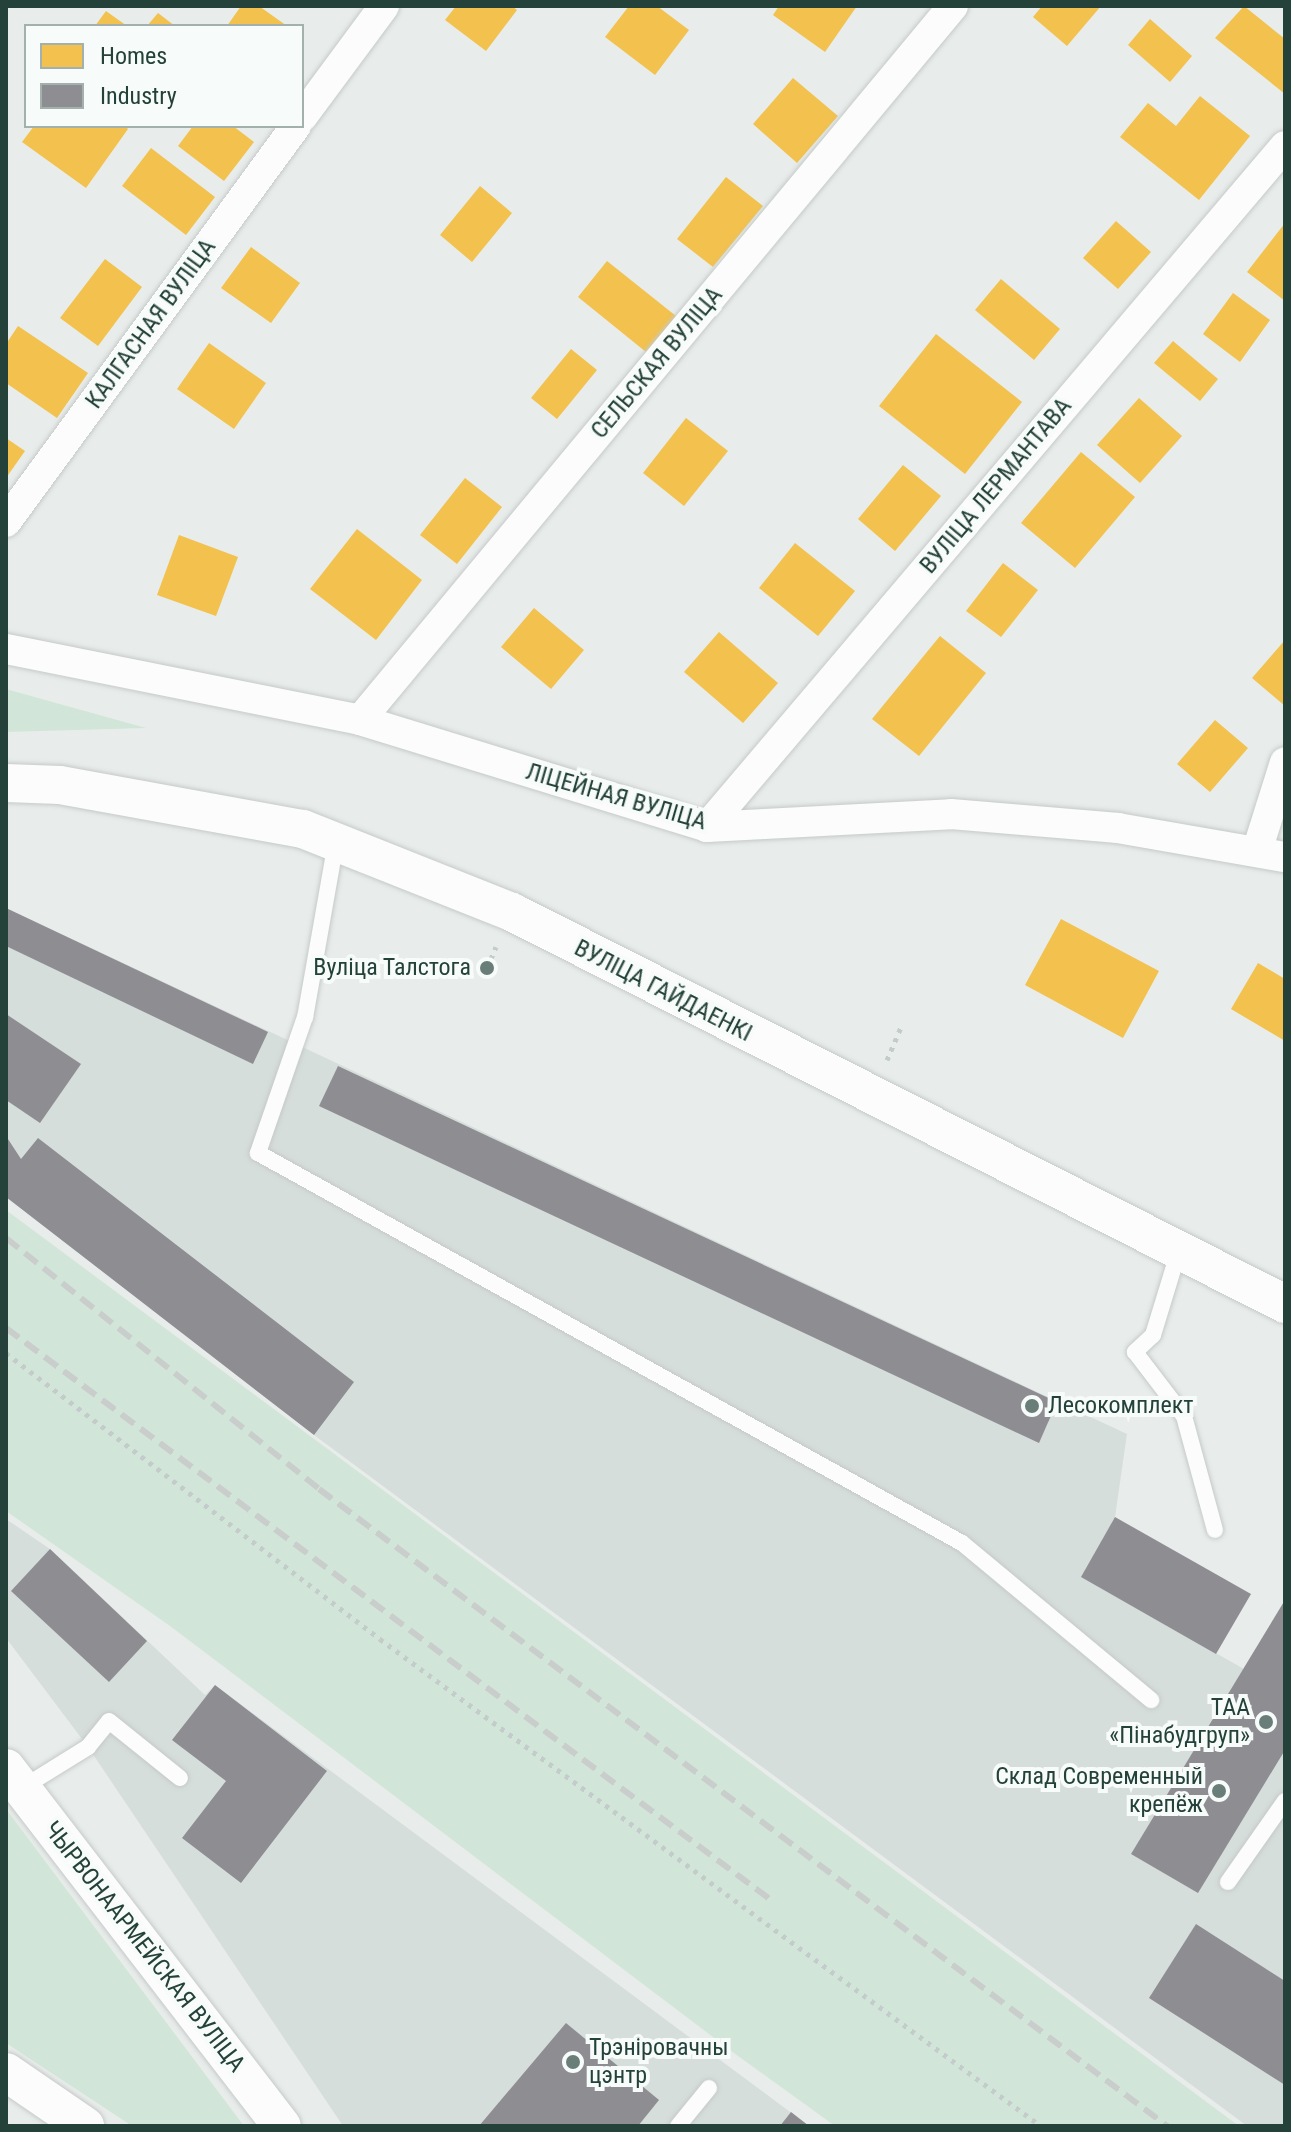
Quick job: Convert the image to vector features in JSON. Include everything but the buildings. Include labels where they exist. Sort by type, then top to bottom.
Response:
[{"type":"street","points":[[304,114],[384,6]]},
{"type":"street","name":"СЕЛЬСКАЯ ВУЛІЦА","points":[[360,720],[953,6]]},
{"type":"street","name":"КАЛГАСНАЯ ВУЛІЦА","points":[[6,522],[295,128]]},
{"type":"street","name":"ВУЛІЦА ЛЕРМАНТАВА","points":[[707,827],[1285,146]]},
{"type":"street","name":"ЛІЦЕЙНАЯ ВУЛІЦА","points":[[6,649],[360,720],[707,827],[951,814],[1271,854]]},
{"type":"street","points":[[1271,854],[1285,762]]},
{"type":"street","name":"ВУЛІЦА ГАЙДАЕНКІ","points":[[6,783],[60,785],[303,829],[512,912],[1285,1304]]},
{"type":"street","name":"ЧЫРВОНААРМЕЙСКАЯ ВУЛІЦА","points":[[14,1778],[282,2126]]},
{"type":"street","points":[[6,2072],[85,2126]]},
{"type":"lane","points":[[336,842],[305,1017],[258,1153],[962,1543],[1151,1700]]},
{"type":"lane","points":[[1179,1248],[1153,1335],[1135,1352],[1184,1416],[1215,1530]]},
{"type":"lane","points":[[14,1778],[88,1747],[109,1721],[180,1778]]},
{"type":"lane","points":[[1228,1882],[1285,1801]]},
{"type":"lane","points":[[678,2126],[709,2088]]},
{"type":"path","points":[[6,1353],[1041,2126]]},
{"type":"shaded area","points":[[6,908],[1127,1434],[1115,1517],[1082,1577],[1244,1669],[1285,1600],[1285,2126],[1247,2126],[314,1435],[6,1197]]},
{"type":"shaded area","points":[[6,1519],[50,1549],[205,1695],[215,1685],[809,2126],[343,2126],[88,1747],[6,1638]]},
{"type":"green space","points":[[6,689],[146,728],[6,732]]},
{"type":"green space","points":[[6,1210],[1239,2126],[835,2126],[738,2056],[170,1626],[6,1511]]},
{"type":"green space","points":[[6,1809],[244,2126],[132,2126],[6,2043]]},
{"type":"railway","points":[[6,1238],[319,1489],[1167,2126]]},
{"type":"railway","points":[[6,1328],[771,1900]]},
{"type":"place","name":"Вуліца Талстога","points":[[487,968]]},
{"type":"place","name":"Лесокомплект","points":[[1032,1406]]},
{"type":"place","name":"ТАА «Пінабудгруп»","points":[[1266,1722]]},
{"type":"place","name":"Склад Современный крепёж","points":[[1219,1791]]},
{"type":"place","name":"Трэніровачны цэнтр","points":[[573,2062]]}]
